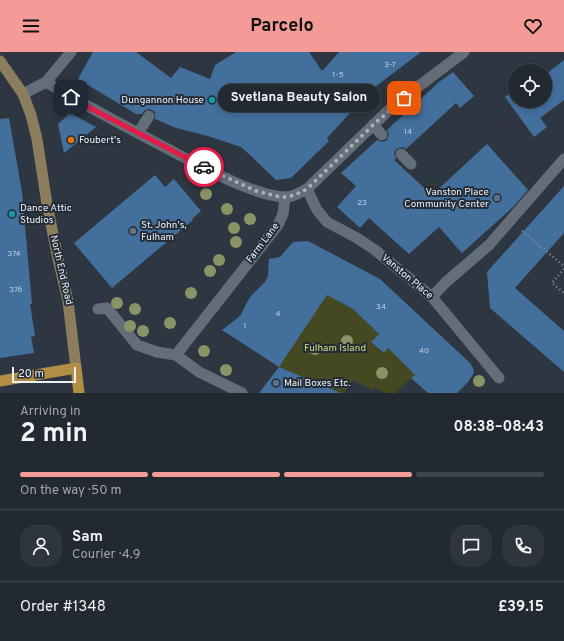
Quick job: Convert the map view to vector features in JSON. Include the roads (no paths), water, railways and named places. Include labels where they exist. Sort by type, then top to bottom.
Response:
[{"type":"main road","name":"North End Road","points":[[0,60],[23,94],[31,115],[37,139],[47,204],[68,301],[79,393]]},
{"type":"main road","points":[[0,381],[76,368]]},
{"type":"street","points":[[23,94],[46,82],[71,52]]},
{"type":"street","points":[[46,82],[92,109],[229,179],[256,191],[285,197],[295,195],[307,189],[394,105],[464,52]]},
{"type":"street","points":[[138,133],[149,116]]},
{"type":"street","points":[[373,125],[382,135]]},
{"type":"street","points":[[401,154],[411,164]]},
{"type":"street","points":[[432,297],[445,283],[489,245],[564,159]]},
{"type":"street","name":"Vanston Place","points":[[307,189],[317,210],[327,222],[376,250],[432,297],[499,378]]},
{"type":"street","name":"Farm Lane","points":[[176,355],[278,225],[283,214],[285,197]]},
{"type":"street","points":[[98,309],[107,308],[137,345],[157,352],[176,355],[199,372],[242,393]]},
{"type":"place","name":"Svetlana Beauty Salon","points":[[404,98]]},
{"type":"place","name":"Dungannon House","points":[[212,100]]},
{"type":"place","name":"Foubert's","points":[[71,140]]},
{"type":"place","name":"Vanston Place Community Center","points":[[497,198]]},
{"type":"place","name":"Dance Attic Studios","points":[[12,214]]},
{"type":"place","name":"St. John's, Fulham","points":[[133,231]]},
{"type":"place","name":"Mail Boxes Etc.","points":[[276,383]]},
{"type":"park label","name":"Fulham Island","points":[[335,348]]}]
